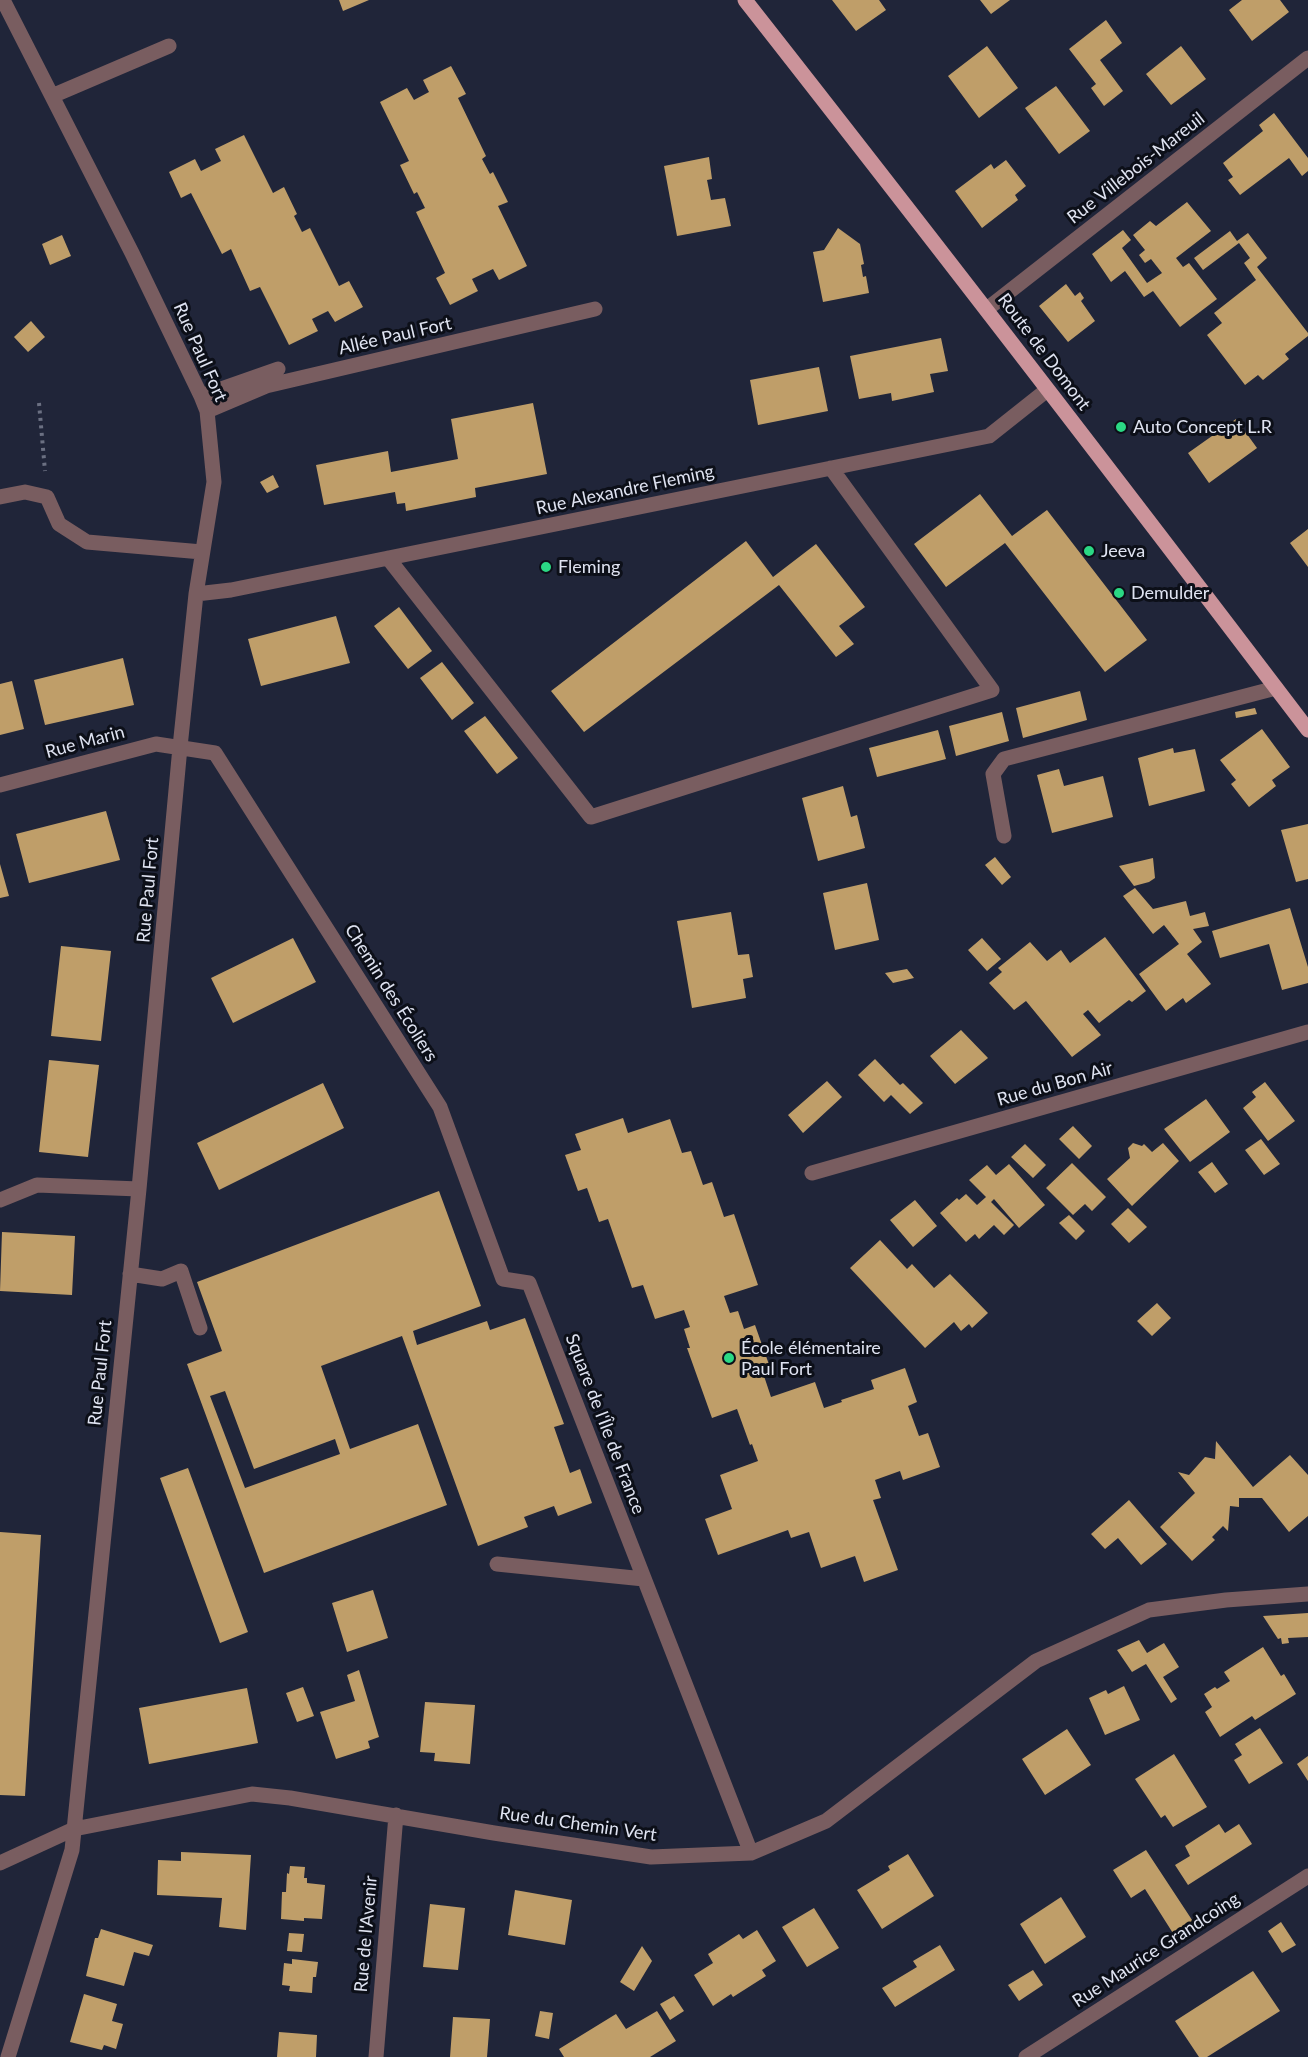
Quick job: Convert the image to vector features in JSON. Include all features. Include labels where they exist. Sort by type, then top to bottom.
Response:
[{"type":"main road","name":"Route de Domont","points":[[745,0],[987,309],[1308,730]]},
{"type":"street","name":"Rue Paul Fort","points":[[3,0],[166,320],[201,396],[207,411],[214,482],[196,594],[180,747],[139,1189],[72,1850],[8,2057]]},
{"type":"street","points":[[52,96],[169,46]]},
{"type":"street","name":"Rue Villebois-Mareuil","points":[[987,309],[1308,58]]},
{"type":"street","name":"Allée Paul Fort","points":[[207,411],[266,386],[595,309]]},
{"type":"street","points":[[201,396],[278,369]]},
{"type":"street","name":"Rue Alexandre Fleming","points":[[196,594],[231,590],[989,436],[1047,390]]},
{"type":"street","points":[[388,558],[591,817],[992,690],[831,468]]},
{"type":"street","points":[[0,497],[25,492],[47,497],[59,524],[87,542],[202,552]]},
{"type":"street","points":[[1004,836],[993,774],[1004,759],[1276,688]]},
{"type":"street","name":"Rue Marin","points":[[0,785],[156,744],[180,747]]},
{"type":"street","name":"Chemin des Écoliers","points":[[180,747],[215,753],[440,1107],[503,1279],[529,1283]]},
{"type":"street","name":"Rue du Bon Air","points":[[812,1173],[1308,1032]]},
{"type":"street","points":[[0,1200],[37,1185],[139,1189]]},
{"type":"street","points":[[130,1274],[162,1280],[181,1271],[200,1328]]},
{"type":"street","name":"Square de l'Île de France","points":[[529,1283],[751,1853]]},
{"type":"street","points":[[497,1564],[644,1579]]},
{"type":"street","name":"Rue du Chemin Vert","points":[[0,1863],[74,1829],[252,1794],[290,1798],[651,1857],[751,1853],[825,1821],[1036,1661],[1149,1610],[1226,1600],[1308,1594]]},
{"type":"street","name":"Rue de l'Avenir","points":[[376,2057],[396,1815]]},
{"type":"street","name":"Rue Maurice Grandcoing","points":[[1026,2057],[1308,1876]]},
{"type":"path","points":[[39,403],[47,497]]},
{"type":"building","points":[[339,0],[369,0],[343,11]]},
{"type":"building","points":[[832,0],[879,0],[886,10],[856,31]]},
{"type":"building","points":[[980,0],[1010,0],[991,14]]},
{"type":"building","points":[[1242,0],[1280,0],[1289,12],[1252,41],[1229,10]]},
{"type":"building","points":[[1106,20],[1122,43],[1100,60],[1123,91],[1104,106],[1091,88],[1096,84],[1069,49]]},
{"type":"building","points":[[987,46],[1018,88],[979,118],[948,76]]},
{"type":"building","points":[[1181,46],[1206,79],[1171,105],[1146,74]]},
{"type":"building","points":[[451,66],[466,94],[458,98],[486,156],[482,159],[490,174],[493,172],[508,202],[498,206],[527,266],[499,280],[493,269],[472,279],[478,291],[450,305],[436,278],[445,273],[416,212],[425,208],[417,192],[414,194],[400,165],[409,161],[380,102],[407,88],[414,100],[429,92],[423,80]]},
{"type":"building","points":[[1056,86],[1090,131],[1059,154],[1025,108]]},
{"type":"building","points":[[1274,113],[1308,158],[1308,171],[1302,176],[1289,158],[1240,195],[1228,180],[1233,177],[1223,163],[1263,131],[1259,125]]},
{"type":"building","points":[[244,135],[273,193],[284,187],[297,214],[294,216],[302,232],[310,228],[339,286],[349,281],[363,307],[335,322],[328,311],[312,319],[318,331],[289,345],[260,287],[250,291],[231,249],[222,254],[191,193],[181,198],[169,172],[195,159],[201,171],[221,161],[215,149]]},
{"type":"building","points":[[709,157],[712,179],[707,180],[711,200],[725,198],[731,226],[677,236],[664,166]]},
{"type":"building","points":[[1006,160],[1026,186],[1015,195],[1018,200],[982,228],[955,191],[991,164],[994,169]]},
{"type":"building","points":[[1187,202],[1211,231],[1176,258],[1183,267],[1189,263],[1217,299],[1180,327],[1153,291],[1144,297],[1125,271],[1111,282],[1092,254],[1123,230],[1131,240],[1122,248],[1147,283],[1162,273],[1151,259],[1145,263],[1139,255],[1145,250],[1133,235],[1150,221],[1156,226]]},
{"type":"building","points":[[838,228],[860,244],[864,264],[861,265],[863,277],[866,276],[869,293],[823,302],[813,252],[824,250]]},
{"type":"building","points":[[1230,231],[1237,241],[1248,233],[1267,258],[1257,267],[1308,333],[1308,336],[1285,354],[1289,359],[1263,380],[1258,375],[1245,385],[1207,335],[1222,323],[1214,313],[1256,280],[1244,263],[1250,258],[1239,243],[1203,270],[1194,258]]},
{"type":"building","points":[[62,235],[71,256],[50,265],[42,244]]},
{"type":"building","points":[[1066,284],[1075,296],[1080,292],[1084,298],[1081,301],[1095,321],[1068,342],[1039,306]]},
{"type":"building","points":[[31,321],[45,337],[28,352],[14,337]]},
{"type":"building","points":[[941,338],[948,371],[930,374],[934,392],[892,401],[891,393],[859,399],[850,356]]},
{"type":"building","points":[[819,367],[828,411],[758,425],[750,380]]},
{"type":"building","points":[[533,403],[547,474],[475,488],[476,497],[406,511],[405,503],[397,504],[395,492],[324,505],[316,465],[388,451],[391,472],[458,459],[451,419]]},
{"type":"building","points":[[1236,419],[1257,448],[1209,483],[1188,453]]},
{"type":"building","points":[[273,475],[279,487],[267,493],[260,482]]},
{"type":"building","points":[[980,494],[1012,536],[1047,510],[1147,640],[1105,672],[1005,543],[946,587],[914,544]]},
{"type":"building","points":[[1308,529],[1308,567],[1290,543]]},
{"type":"building","points":[[746,541],[773,577],[816,544],[865,607],[839,626],[854,644],[836,657],[779,585],[584,732],[551,691]]},
{"type":"building","points":[[399,607],[432,651],[408,669],[374,626]]},
{"type":"building","points":[[336,616],[350,663],[261,686],[248,639]]},
{"type":"building","points":[[123,658],[134,705],[45,725],[34,680]]},
{"type":"building","points":[[442,662],[474,703],[452,720],[420,678]]},
{"type":"building","points":[[12,681],[24,729],[0,735],[0,684]]},
{"type":"building","points":[[1080,691],[1087,720],[1023,738],[1016,708]]},
{"type":"building","points":[[1255,708],[1257,714],[1236,718],[1235,712]]},
{"type":"building","points":[[1002,712],[1009,741],[956,756],[949,726]]},
{"type":"building","points":[[485,716],[518,758],[497,774],[464,731]]},
{"type":"building","points":[[1262,729],[1290,767],[1272,780],[1276,786],[1249,807],[1231,784],[1236,780],[1220,760]]},
{"type":"building","points":[[938,730],[946,759],[877,777],[869,748]]},
{"type":"building","points":[[1173,748],[1174,753],[1195,749],[1205,791],[1149,806],[1138,758]]},
{"type":"building","points":[[1059,769],[1064,786],[1103,776],[1113,817],[1052,833],[1037,775]]},
{"type":"building","points":[[843,786],[851,817],[857,815],[865,848],[818,861],[802,798]]},
{"type":"building","points":[[106,811],[120,860],[29,883],[16,834]]},
{"type":"building","points":[[1308,824],[1308,879],[1296,882],[1281,830]]},
{"type":"building","points":[[995,857],[1011,877],[1002,885],[985,865]]},
{"type":"building","points":[[1153,858],[1155,878],[1134,886],[1119,866]]},
{"type":"building","points":[[0,864],[9,896],[0,898]]},
{"type":"building","points":[[867,883],[879,940],[835,950],[823,893]]},
{"type":"building","points":[[1135,888],[1153,909],[1186,901],[1190,916],[1205,912],[1209,926],[1193,929],[1202,942],[1187,954],[1211,984],[1186,1003],[1183,998],[1166,1011],[1139,974],[1179,944],[1164,925],[1153,934],[1123,896]]},
{"type":"building","points":[[1290,908],[1308,967],[1308,983],[1282,990],[1269,944],[1220,958],[1212,931]]},
{"type":"building","points":[[731,912],[738,955],[749,954],[753,977],[743,979],[746,998],[692,1008],[677,921]]},
{"type":"building","points":[[1105,937],[1146,991],[1132,1002],[1129,1000],[1099,1023],[1088,1010],[1083,1014],[1101,1035],[1072,1057],[1026,1001],[1014,1010],[989,983],[1002,972],[998,968],[1030,942],[1047,961],[1061,950],[1070,963]]},
{"type":"building","points":[[293,938],[316,982],[233,1023],[211,978]]},
{"type":"building","points":[[982,938],[1001,959],[987,971],[968,950]]},
{"type":"building","points":[[61,946],[111,951],[101,1041],[51,1036]]},
{"type":"building","points":[[907,969],[914,978],[893,983],[885,973]]},
{"type":"building","points":[[961,1030],[988,1058],[955,1084],[930,1056]]},
{"type":"building","points":[[875,1059],[900,1085],[903,1083],[923,1103],[910,1114],[891,1095],[884,1102],[858,1075]]},
{"type":"building","points":[[49,1060],[99,1065],[88,1157],[39,1152]]},
{"type":"building","points":[[827,1081],[842,1097],[803,1133],[788,1115]]},
{"type":"building","points":[[1265,1082],[1295,1121],[1268,1141],[1243,1108],[1256,1097],[1252,1092]]},
{"type":"building","points":[[323,1083],[344,1128],[219,1190],[197,1143]]},
{"type":"building","points":[[1206,1099],[1230,1132],[1190,1162],[1164,1129]]},
{"type":"building","name":"École élémentaire Paul Fort","points":[[623,1118],[628,1133],[670,1119],[682,1153],[691,1151],[703,1185],[712,1182],[724,1217],[734,1214],[758,1285],[724,1296],[730,1313],[738,1311],[744,1329],[755,1325],[772,1373],[764,1376],[771,1397],[815,1382],[824,1408],[874,1389],[871,1380],[905,1368],[917,1402],[908,1406],[919,1436],[928,1433],[940,1467],[903,1480],[900,1471],[875,1480],[881,1498],[873,1500],[898,1570],[864,1582],[855,1556],[821,1568],[809,1532],[791,1538],[788,1530],[718,1555],[705,1519],[732,1509],[720,1475],[758,1461],[752,1444],[750,1445],[737,1409],[712,1418],[687,1348],[690,1348],[684,1329],[690,1327],[684,1310],[655,1319],[643,1285],[632,1288],[608,1219],[599,1222],[587,1188],[578,1191],[565,1155],[581,1150],[575,1134]]},
{"type":"building","points":[[1073,1126],[1092,1146],[1079,1159],[1059,1139]]},
{"type":"building","points":[[1261,1139],[1280,1164],[1264,1175],[1245,1150]]},
{"type":"building","points":[[1133,1143],[1142,1146],[1144,1144],[1152,1152],[1163,1143],[1179,1161],[1132,1206],[1107,1179],[1130,1158],[1128,1148]]},
{"type":"building","points":[[1025,1144],[1046,1165],[1033,1178],[1011,1157]]},
{"type":"building","points":[[1212,1162],[1228,1184],[1215,1193],[1198,1172]]},
{"type":"building","points":[[1072,1163],[1106,1197],[1092,1211],[1085,1204],[1073,1215],[1046,1188]]},
{"type":"building","points":[[1009,1164],[1045,1205],[1019,1228],[994,1199],[991,1202],[1014,1225],[1004,1235],[994,1225],[979,1239],[975,1234],[966,1242],[940,1213],[957,1198],[959,1200],[966,1194],[977,1205],[986,1197],[969,1180],[987,1165],[996,1175]]},
{"type":"building","points":[[439,1191],[481,1306],[413,1331],[417,1345],[487,1321],[490,1330],[525,1318],[564,1424],[554,1427],[570,1473],[580,1469],[592,1503],[558,1516],[554,1506],[524,1517],[528,1527],[478,1546],[402,1336],[321,1366],[350,1449],[418,1424],[447,1505],[264,1573],[187,1364],[222,1351],[197,1282]],"holes":[[[225,1391],[254,1469],[335,1439],[340,1454],[245,1488],[210,1396]]]},
{"type":"building","points":[[915,1200],[937,1226],[913,1247],[890,1220]]},
{"type":"building","points":[[1128,1208],[1147,1227],[1129,1243],[1111,1224]]},
{"type":"building","points":[[1069,1215],[1085,1231],[1076,1240],[1059,1223]]},
{"type":"building","points":[[2,1232],[75,1236],[72,1295],[0,1291]]},
{"type":"building","points":[[880,1240],[907,1269],[912,1264],[934,1288],[950,1274],[988,1313],[972,1328],[969,1324],[961,1331],[954,1322],[925,1348],[850,1268]]},
{"type":"building","points":[[1157,1303],[1171,1318],[1152,1336],[1137,1321]]},
{"type":"building","points":[[1216,1441],[1253,1487],[1290,1455],[1308,1475],[1308,1516],[1289,1532],[1262,1498],[1239,1498],[1239,1507],[1230,1506],[1228,1531],[1223,1526],[1212,1537],[1215,1540],[1192,1561],[1160,1527],[1195,1493],[1178,1472],[1189,1475],[1205,1457],[1215,1459]]},
{"type":"building","points":[[188,1468],[248,1632],[220,1643],[160,1478]]},
{"type":"building","points":[[1129,1500],[1167,1544],[1141,1565],[1118,1538],[1105,1549],[1091,1534]]},
{"type":"building","points":[[0,1532],[41,1535],[25,1796],[0,1795]]},
{"type":"building","points":[[373,1590],[388,1638],[347,1652],[332,1603]]},
{"type":"building","points":[[1308,1613],[1308,1637],[1288,1638],[1289,1643],[1282,1644],[1281,1638],[1278,1639],[1263,1616]]},
{"type":"building","points":[[1139,1640],[1147,1653],[1164,1643],[1179,1667],[1163,1677],[1177,1699],[1171,1703],[1146,1664],[1132,1672],[1117,1650]]},
{"type":"building","points":[[1263,1647],[1281,1676],[1284,1674],[1296,1694],[1255,1720],[1252,1716],[1220,1737],[1205,1712],[1212,1707],[1204,1694],[1230,1681],[1224,1672]]},
{"type":"building","points":[[359,1670],[379,1737],[368,1741],[370,1748],[336,1759],[320,1712],[355,1701],[347,1675]]},
{"type":"building","points":[[1124,1686],[1140,1720],[1105,1735],[1089,1698],[1106,1690],[1108,1694]]},
{"type":"building","points":[[303,1687],[314,1716],[297,1722],[286,1693]]},
{"type":"building","points":[[247,1688],[258,1743],[149,1764],[139,1708]]},
{"type":"building","points":[[425,1702],[475,1705],[470,1764],[434,1761],[435,1753],[420,1752]]},
{"type":"building","points":[[1260,1728],[1283,1763],[1249,1784],[1234,1760],[1242,1755],[1235,1744]]},
{"type":"building","points":[[1067,1729],[1091,1765],[1045,1795],[1022,1759]]},
{"type":"building","points":[[1174,1754],[1207,1807],[1173,1827],[1165,1815],[1161,1818],[1135,1779]]},
{"type":"building","points":[[1308,1756],[1308,1781],[1297,1764]]},
{"type":"building","points":[[1219,1824],[1225,1833],[1239,1824],[1252,1844],[1188,1885],[1175,1865],[1190,1856],[1185,1846]]},
{"type":"building","points":[[1146,1850],[1196,1926],[1176,1938],[1145,1889],[1131,1898],[1113,1870]]},
{"type":"building","points":[[181,1852],[251,1855],[246,1930],[219,1927],[222,1898],[157,1895],[158,1860],[181,1861]]},
{"type":"building","points":[[908,1854],[934,1896],[882,1929],[857,1890],[890,1870],[888,1866]]},
{"type":"building","points":[[290,1866],[305,1867],[304,1878],[307,1878],[307,1883],[325,1885],[322,1919],[304,1918],[304,1921],[281,1919],[282,1892],[286,1892],[287,1873],[289,1874]]},
{"type":"building","points":[[515,1890],[572,1900],[565,1945],[508,1935]]},
{"type":"building","points":[[1061,1897],[1086,1937],[1045,1964],[1020,1924]]},
{"type":"building","points":[[430,1904],[465,1908],[458,1970],[423,1967]]},
{"type":"building","points":[[814,1908],[839,1948],[807,1967],[782,1927]]},
{"type":"building","points":[[1281,1922],[1296,1945],[1282,1953],[1268,1931]]},
{"type":"building","points":[[101,1929],[153,1945],[149,1956],[134,1952],[124,1986],[86,1976],[95,1938],[98,1938]]},
{"type":"building","points":[[757,1930],[776,1961],[762,1970],[766,1976],[733,1997],[731,1994],[713,2006],[694,1975],[713,1963],[708,1954],[739,1934],[743,1939]]},
{"type":"building","points":[[289,1933],[304,1934],[302,1952],[287,1951]]},
{"type":"building","points":[[940,1945],[955,1970],[895,2007],[882,1988],[917,1967],[913,1961]]},
{"type":"building","points":[[642,1946],[652,1961],[634,1991],[620,1982]]},
{"type":"building","points":[[292,1959],[318,1962],[316,1977],[313,1977],[312,1993],[289,1991],[290,1986],[282,1985],[284,1963],[292,1964]]},
{"type":"building","points":[[1033,1970],[1043,1985],[1019,2001],[1008,1985]]},
{"type":"building","points":[[1253,1971],[1280,2011],[1207,2057],[1199,2057],[1175,2021]]},
{"type":"building","points":[[84,1994],[117,2004],[112,2021],[123,2024],[116,2049],[104,2045],[102,2050],[70,2042]]},
{"type":"building","points":[[674,1996],[684,2011],[670,2020],[660,2004]]},
{"type":"building","points":[[540,2011],[553,2013],[549,2039],[535,2036]]},
{"type":"building","points":[[657,2011],[676,2041],[650,2057],[564,2057],[559,2049],[616,2014],[626,2029]]},
{"type":"building","points":[[453,2017],[490,2019],[487,2057],[450,2057]]},
{"type":"building","points":[[279,2032],[317,2035],[316,2057],[277,2057]]},
{"type":"place","name":"Auto Concept L.R","points":[[1121,427]]},
{"type":"place","name":"Jeeva","points":[[1089,551]]},
{"type":"place","name":"Fleming","points":[[546,567]]},
{"type":"place","name":"Demulder","points":[[1119,593]]},
{"type":"place","name":"École élémentaire Paul Fort","points":[[729,1358]]}]
